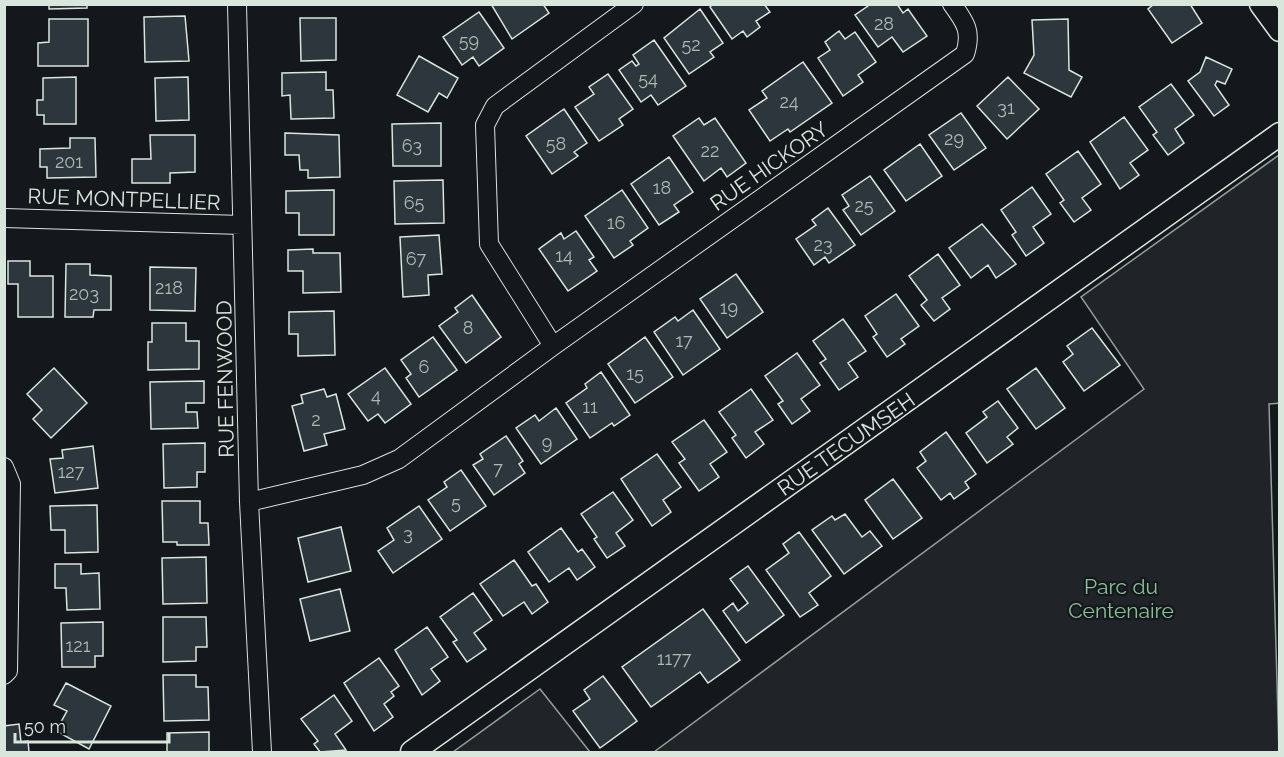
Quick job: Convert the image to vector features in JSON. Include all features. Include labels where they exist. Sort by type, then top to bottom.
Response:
[{"type":"street","name":"RUE FENWOOD","points":[[237,4],[249,502],[262,753]]},
{"type":"street","points":[[553,346],[489,244],[484,125],[495,105],[634,4]]},
{"type":"street","name":"RUE HICKORY","points":[[249,502],[363,475],[399,459],[553,346],[965,54],[970,38],[968,26],[952,4]]},
{"type":"street","points":[[1261,4],[1280,30]]},
{"type":"street","name":"RUE TECUMSEH","points":[[412,753],[1280,134]]},
{"type":"street","name":"RUE MONTPELLIER","points":[[4,218],[242,225]]},
{"type":"street","points":[[4,467],[11,484],[8,671],[4,675]]},
{"type":"green space","name":"Parc du Centenaire","points":[[1279,155],[1280,403],[1269,404],[1279,752],[654,752],[1144,389],[1081,297]]},
{"type":"green space","points":[[540,689],[590,752],[453,752]]},
{"type":"building","points":[[49,4],[87,4],[87,8],[49,9]]},
{"type":"building","points":[[491,4],[543,4],[549,13],[512,39]]},
{"type":"building","points":[[713,4],[764,4],[770,12],[756,21],[760,27],[747,37],[743,31],[732,39],[710,7]]},
{"type":"building","points":[[871,4],[897,4],[903,13],[908,9],[927,36],[903,52],[892,37],[878,47],[855,15]]},
{"type":"building","points":[[1154,4],[1190,4],[1202,23],[1172,43],[1148,9]]},
{"type":"building","points":[[700,9],[723,43],[710,52],[714,57],[689,74],[664,38]]},
{"type":"building","points":[[479,12],[504,48],[479,66],[473,57],[462,65],[443,37]]},
{"type":"building","points":[[185,16],[189,61],[145,62],[144,17]]},
{"type":"building","points":[[300,18],[336,18],[336,60],[301,61]]},
{"type":"building","points":[[49,19],[88,19],[88,66],[38,66],[38,43],[49,42]]},
{"type":"building","points":[[1068,19],[1069,70],[1082,77],[1071,97],[1024,73],[1034,55],[1032,20]]},
{"type":"building","points":[[839,31],[845,39],[855,32],[876,62],[858,75],[863,82],[843,96],[818,58],[830,50],[825,42]]},
{"type":"building","points":[[654,40],[686,86],[658,105],[651,95],[641,102],[619,70],[632,61],[636,66],[639,64],[633,55]]},
{"type":"building","points":[[419,56],[458,78],[447,98],[439,93],[428,112],[397,95]]},
{"type":"building","points":[[1206,57],[1232,69],[1225,84],[1217,81],[1215,85],[1229,105],[1214,116],[1188,81],[1200,72]]},
{"type":"building","points":[[803,62],[832,103],[790,132],[788,129],[770,141],[749,110],[767,98],[762,91]]},
{"type":"building","points":[[326,72],[326,90],[333,90],[334,118],[291,119],[290,95],[282,96],[282,73]]},
{"type":"building","points":[[608,74],[633,109],[619,119],[623,125],[599,141],[575,107],[594,94],[589,87]]},
{"type":"building","points":[[76,77],[76,124],[44,124],[44,115],[37,115],[37,100],[43,100],[43,78]]},
{"type":"building","points":[[188,77],[189,120],[156,121],[155,78]]},
{"type":"building","points":[[1008,77],[1039,109],[1007,139],[977,106]]},
{"type":"building","points":[[1171,84],[1194,115],[1175,129],[1184,143],[1168,155],[1153,135],[1157,132],[1139,107]]},
{"type":"building","points":[[564,109],[587,143],[574,152],[578,156],[552,174],[526,136]]},
{"type":"building","points":[[961,113],[986,148],[954,170],[929,135]]},
{"type":"building","points":[[1124,117],[1148,150],[1130,163],[1139,175],[1120,189],[1090,142]]},
{"type":"building","points":[[699,118],[704,125],[715,118],[746,163],[727,177],[721,168],[704,181],[673,136]]},
{"type":"building","points":[[441,123],[441,166],[393,166],[392,124]]},
{"type":"building","points":[[285,133],[339,135],[340,177],[308,178],[308,170],[300,170],[299,155],[285,155]]},
{"type":"building","points":[[150,135],[195,135],[195,172],[170,173],[170,183],[132,183],[132,159],[151,159]]},
{"type":"building","points":[[70,138],[95,138],[96,177],[47,178],[47,167],[40,167],[40,149],[70,148]]},
{"type":"building","points":[[920,144],[942,176],[906,201],[884,170]]},
{"type":"building","points":[[1078,151],[1101,184],[1082,198],[1091,210],[1074,222],[1060,203],[1064,200],[1046,174]]},
{"type":"building","points":[[669,157],[693,192],[674,205],[679,212],[659,225],[631,184]]},
{"type":"building","points":[[870,176],[895,211],[861,235],[843,210],[849,206],[842,195]]},
{"type":"building","points":[[443,180],[444,223],[395,224],[394,181]]},
{"type":"building","points":[[1032,187],[1051,214],[1033,227],[1044,243],[1026,256],[1012,235],[1016,232],[1001,210]]},
{"type":"building","points":[[334,190],[334,235],[299,235],[299,213],[286,213],[286,191]]},
{"type":"building","points":[[622,190],[648,228],[630,241],[633,245],[614,258],[585,216]]},
{"type":"building","points":[[828,208],[855,245],[829,263],[825,257],[814,265],[796,239],[816,225],[812,220]]},
{"type":"building","points":[[982,224],[1016,264],[996,278],[988,265],[971,278],[949,248]]},
{"type":"building","points":[[576,231],[594,257],[589,260],[597,271],[568,291],[539,249],[561,233],[564,239]]},
{"type":"building","points":[[439,235],[442,274],[428,275],[429,295],[403,297],[400,237]]},
{"type":"building","points":[[313,249],[313,253],[340,253],[341,292],[303,293],[303,271],[288,271],[288,250]]},
{"type":"building","points":[[938,254],[960,285],[942,298],[950,309],[934,321],[921,305],[927,300],[909,276]]},
{"type":"building","points":[[8,261],[30,261],[30,276],[53,276],[53,317],[18,317],[18,284],[8,284]]},
{"type":"building","points":[[66,264],[90,264],[90,275],[111,276],[111,310],[94,310],[93,317],[65,317]]},
{"type":"building","points":[[150,267],[196,268],[195,311],[150,310]]},
{"type":"building","points":[[736,274],[763,312],[727,338],[700,299]]},
{"type":"building","points":[[896,294],[919,326],[901,339],[905,344],[887,357],[873,337],[877,334],[865,316]]},
{"type":"building","points":[[472,295],[501,337],[466,363],[439,326],[458,312],[455,308]]},
{"type":"building","points":[[693,310],[720,349],[683,375],[654,332],[675,317],[678,321]]},
{"type":"building","points":[[334,311],[335,355],[298,356],[298,334],[289,334],[289,312]]},
{"type":"building","points":[[843,319],[866,351],[848,363],[858,377],[839,390],[820,363],[826,359],[813,341]]},
{"type":"building","points":[[152,323],[186,323],[186,341],[199,341],[199,369],[148,370],[148,342],[152,342]]},
{"type":"building","points":[[1092,328],[1120,365],[1084,391],[1063,362],[1073,354],[1067,346]]},
{"type":"building","points":[[433,337],[457,370],[419,397],[406,378],[411,374],[401,360]]},
{"type":"building","points":[[645,337],[673,377],[635,403],[608,364]]},
{"type":"building","points":[[797,353],[820,385],[801,399],[810,411],[792,424],[778,404],[783,401],[765,376]]},
{"type":"building","points":[[54,368],[87,403],[51,438],[33,419],[42,410],[27,394]]},
{"type":"building","points":[[385,368],[411,404],[385,423],[378,414],[368,421],[348,394]]},
{"type":"building","points":[[1036,368],[1065,408],[1036,429],[1007,389]]},
{"type":"building","points":[[601,372],[630,415],[614,426],[612,423],[590,438],[566,403],[587,388],[585,384]]},
{"type":"building","points":[[204,381],[204,403],[186,403],[186,412],[197,412],[198,428],[151,429],[150,382]]},
{"type":"building","points":[[324,389],[327,397],[336,394],[345,429],[324,434],[327,445],[304,451],[292,406],[303,403],[301,395]]},
{"type":"building","points":[[751,389],[773,420],[755,432],[764,444],[746,458],[732,438],[736,435],[719,412]]},
{"type":"building","points":[[998,401],[1018,428],[1007,437],[1013,444],[987,463],[966,433],[987,417],[983,412]]},
{"type":"building","points":[[556,408],[577,439],[541,464],[516,428],[535,415],[539,421]]},
{"type":"building","points":[[704,420],[727,452],[710,464],[719,477],[699,491],[679,463],[685,459],[672,442]]},
{"type":"building","points":[[946,432],[976,474],[965,482],[969,488],[954,499],[950,493],[941,500],[917,468],[926,461],[920,452]]},
{"type":"building","points":[[506,436],[523,461],[519,464],[525,473],[494,495],[473,465],[483,459],[480,454]]},
{"type":"building","points":[[205,443],[205,472],[197,472],[197,487],[164,488],[163,444]]},
{"type":"building","points":[[93,446],[98,488],[55,493],[50,459],[63,458],[62,450]]},
{"type":"building","points":[[657,454],[681,487],[663,500],[671,512],[652,526],[621,479]]},
{"type":"building","points":[[461,470],[486,506],[450,531],[428,500],[447,487],[444,482]]},
{"type":"building","points":[[893,479],[922,518],[893,539],[865,500]]},
{"type":"building","points":[[613,492],[633,520],[616,533],[625,546],[607,558],[594,539],[597,537],[581,514]]},
{"type":"building","points":[[162,501],[200,501],[200,523],[208,523],[209,545],[177,545],[177,542],[163,542]]},
{"type":"building","points":[[97,505],[98,552],[65,553],[65,530],[51,530],[50,506]]},
{"type":"building","points":[[419,506],[442,539],[393,573],[378,551],[394,540],[387,528]]},
{"type":"building","points":[[845,514],[862,537],[870,531],[882,546],[844,574],[812,530],[832,516],[835,520]]},
{"type":"building","points":[[341,527],[351,571],[308,582],[298,538]]},
{"type":"building","points":[[561,528],[578,552],[582,549],[595,567],[577,580],[569,568],[549,582],[528,552]]},
{"type":"building","points":[[799,532],[831,576],[809,593],[818,605],[800,617],[766,570],[789,553],[783,544]]},
{"type":"building","points":[[206,557],[207,603],[163,604],[162,558]]},
{"type":"building","points":[[514,560],[532,586],[536,584],[548,602],[532,614],[524,602],[503,616],[480,584]]},
{"type":"building","points":[[55,564],[81,564],[81,574],[99,573],[100,609],[67,610],[66,588],[55,588]]},
{"type":"building","points":[[748,566],[784,615],[746,643],[723,611],[733,603],[738,611],[748,603],[730,579]]},
{"type":"building","points":[[340,589],[350,631],[310,641],[300,599]]},
{"type":"building","points":[[473,593],[492,620],[474,633],[486,649],[467,662],[453,642],[457,640],[440,617]]},
{"type":"building","points":[[703,609],[740,660],[708,683],[700,672],[651,707],[622,667]]},
{"type":"building","points":[[163,617],[206,617],[207,647],[196,647],[196,661],[163,662]]},
{"type":"building","points":[[103,622],[103,656],[95,656],[95,667],[62,667],[61,623]]},
{"type":"building","points":[[427,627],[448,657],[431,669],[440,681],[422,695],[395,650]]},
{"type":"building","points":[[379,658],[399,686],[391,692],[394,696],[384,704],[393,717],[374,731],[344,683]]},
{"type":"building","points":[[163,675],[196,675],[196,687],[208,687],[209,720],[164,721]]},
{"type":"building","points":[[603,676],[637,721],[600,748],[573,711],[590,699],[584,690]]},
{"type":"building","points":[[66,683],[111,706],[89,749],[56,731],[67,711],[54,705]]},
{"type":"building","points":[[334,695],[352,721],[335,734],[346,750],[320,752],[314,744],[318,741],[301,719]]},
{"type":"building","points":[[19,724],[21,742],[28,741],[29,752],[4,752],[4,726]]},
{"type":"building","points":[[209,732],[209,752],[167,752],[167,733]]}]
